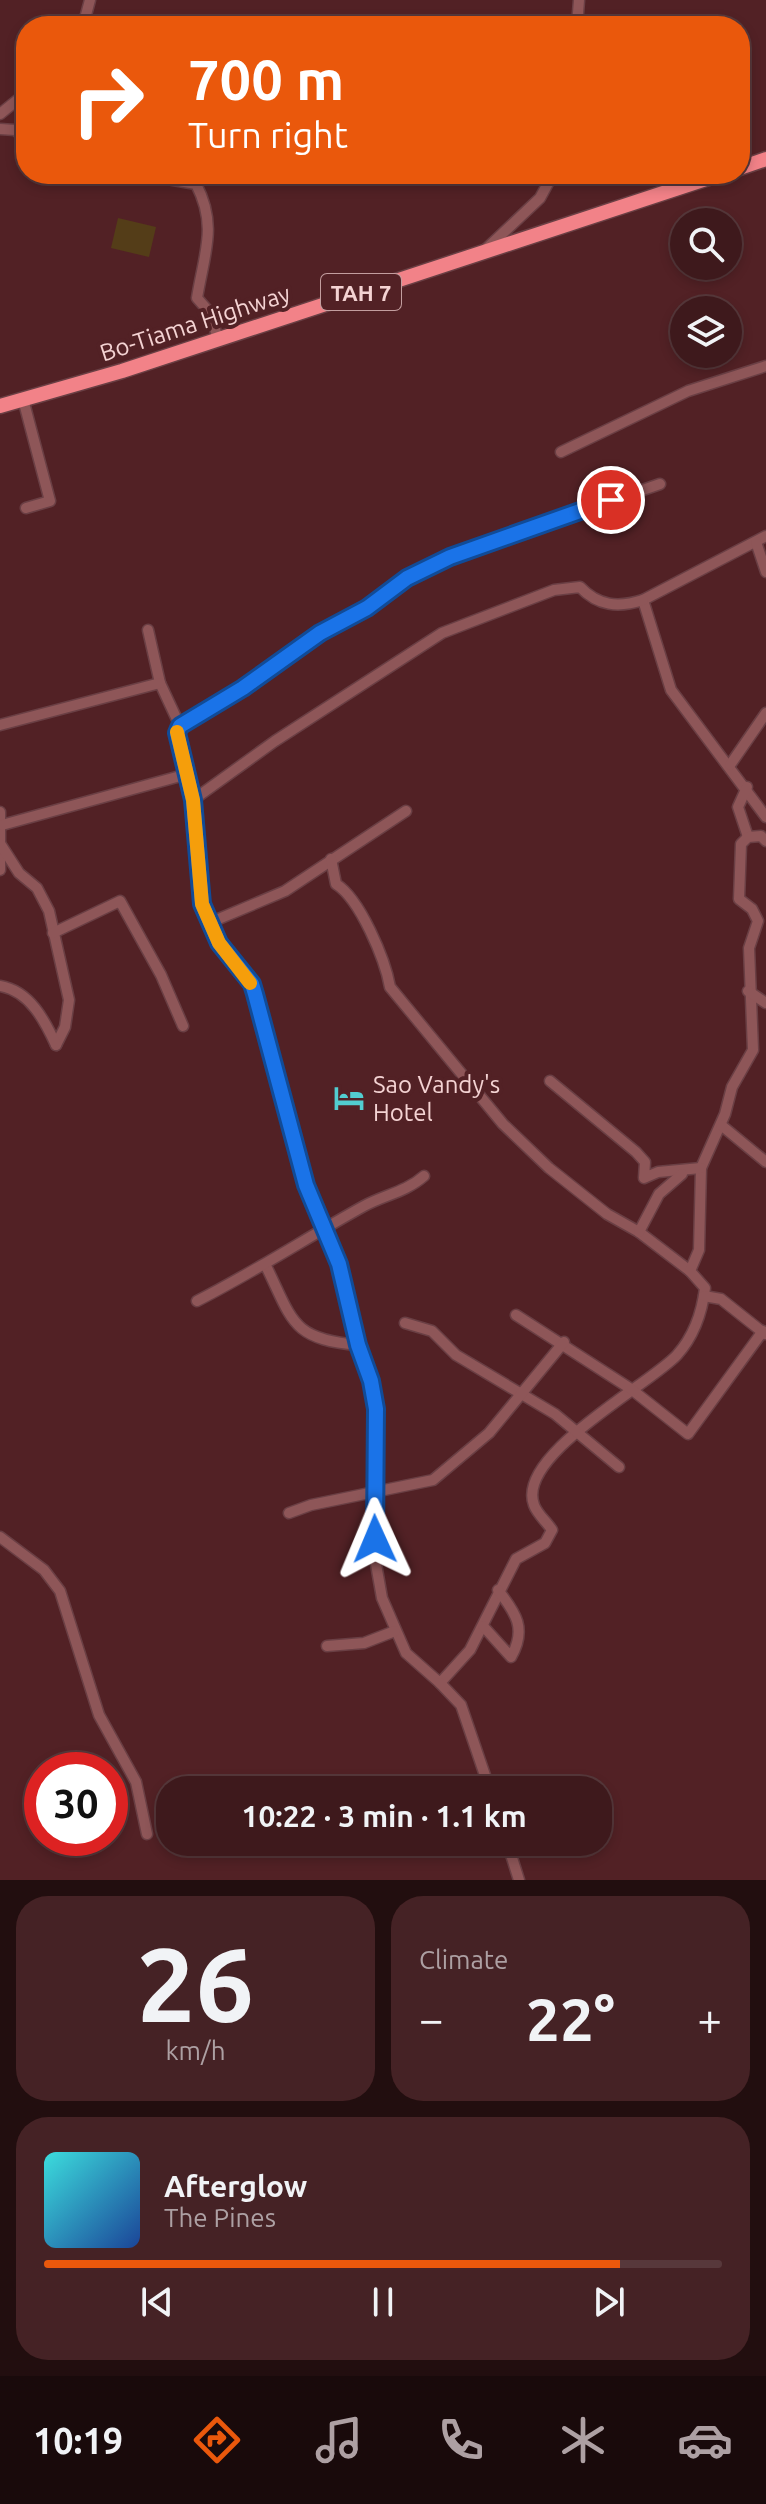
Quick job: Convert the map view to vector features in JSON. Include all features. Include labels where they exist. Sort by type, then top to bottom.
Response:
[{"type":"highway","name":"Bo-Tiama Highway","points":[[0,406],[218,340],[691,184]]},
{"type":"street","points":[[0,114],[16,101]]},
{"type":"street","points":[[196,184],[208,207],[210,238],[197,298],[211,314],[218,340]]},
{"type":"street","points":[[480,255],[540,198],[548,184]]},
{"type":"street","points":[[673,190],[674,184]]},
{"type":"street","points":[[561,452],[688,391],[766,366]]},
{"type":"street","points":[[23,399],[50,501],[26,508]]},
{"type":"street","points":[[485,1776],[461,1705],[406,1653],[378,1582],[374,1493],[376,1409],[371,1381],[358,1345],[348,1292],[306,1185],[252,984],[219,943],[202,904],[193,800],[184,775],[177,733],[180,726],[243,688],[320,633],[367,608],[407,578],[450,557],[660,484]]},
{"type":"street","points":[[193,800],[275,741],[442,633],[554,590],[580,587],[596,601],[628,605],[761,539],[766,572]]},
{"type":"street","points":[[643,600],[671,690],[747,787],[766,817]]},
{"type":"street","points":[[148,630],[160,683],[180,726]]},
{"type":"street","points":[[0,725],[160,683]]},
{"type":"street","points":[[730,765],[766,713]]},
{"type":"street","points":[[2,825],[184,775]]},
{"type":"street","points":[[747,787],[738,807],[748,837]]},
{"type":"street","points":[[209,923],[285,891],[406,811]]},
{"type":"street","points":[[0,812],[0,870]]},
{"type":"street","points":[[690,1271],[699,1250],[701,1168],[721,1125],[732,1087],[753,1050],[748,991],[749,948],[762,924],[752,909],[739,899],[741,844],[748,837],[764,835]]},
{"type":"street","points":[[0,986],[18,994],[41,1013],[56,1045],[65,1027],[69,1000],[49,911],[37,888],[19,873],[1,845]]},
{"type":"street","points":[[331,859],[336,884],[348,892],[399,999],[503,1124],[549,1168],[607,1214],[639,1232],[690,1271],[705,1288],[698,1323],[680,1352],[603,1408],[540,1472],[533,1494],[534,1506],[552,1530],[545,1543],[516,1559],[486,1612],[483,1626],[470,1650],[440,1683]]},
{"type":"street","points":[[53,933],[120,901],[161,975],[183,1026]]},
{"type":"street","points":[[748,991],[766,1003]]},
{"type":"street","points":[[550,1081],[636,1152],[645,1162],[644,1178],[658,1172],[685,1172],[701,1168]]},
{"type":"street","points":[[721,1125],[766,1162]]},
{"type":"street","points":[[639,1232],[667,1184],[685,1172]]},
{"type":"street","points":[[197,1301],[266,1266],[379,1198],[413,1186],[424,1176]]},
{"type":"street","points":[[266,1266],[302,1331],[313,1338],[358,1345]]},
{"type":"street","points":[[516,1315],[564,1342],[688,1434],[764,1333],[721,1299],[704,1296]]},
{"type":"street","points":[[405,1323],[432,1331],[456,1355],[577,1431],[619,1467]]},
{"type":"street","points":[[289,1513],[433,1480],[476,1447],[523,1395],[564,1342]]},
{"type":"street","points":[[0,1537],[44,1570],[60,1591],[99,1715],[136,1782],[147,1834]]},
{"type":"street","points":[[483,1626],[511,1657],[519,1640],[519,1618],[498,1590]]},
{"type":"street","points":[[327,1646],[364,1643],[395,1631]]},
{"type":"street","points":[[511,1856],[519,1880]]},
{"type":"shaded area","points":[[118,218],[156,227],[149,257],[111,248]]},
{"type":"slow traffic","points":[[177,732],[184,775],[193,800],[202,904],[219,943],[250,983]]},
{"type":"place","name":"Sao Vandy's Hotel","points":[[349,1098]]},
{"type":"route","points":[[375,1539],[373,1450],[376,1409],[371,1381],[358,1345],[339,1264],[310,1199],[280,1079],[263,1035],[252,984],[219,943],[202,904],[193,800],[184,775],[177,733],[180,726],[243,688],[320,633],[367,608],[407,578],[450,557],[611,500]]}]
